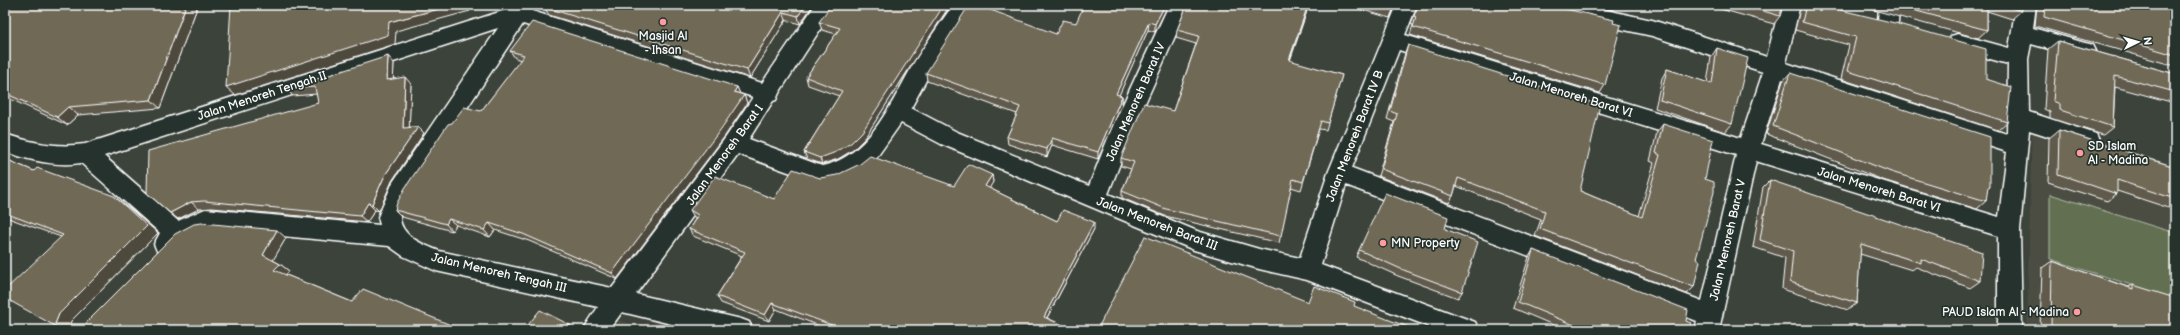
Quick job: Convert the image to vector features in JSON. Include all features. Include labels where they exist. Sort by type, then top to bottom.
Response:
[{"type":"street","name":"Jalan Menoreh Barat I","points":[[617,300],[769,94],[826,5]]},
{"type":"street","points":[[734,143],[822,175],[831,175],[850,169],[861,159],[899,112],[923,67],[964,5]]},
{"type":"street","name":"Jalan Menoreh Barat IV","points":[[1095,200],[1123,128],[1178,5]]},
{"type":"street","name":"Jalan Menoreh Barat IV B","points":[[1308,270],[1340,173],[1380,68],[1394,40],[1407,5]]},
{"type":"street","points":[[1547,5],[1652,28],[2018,147]]},
{"type":"street","points":[[1748,150],[1775,67],[1790,5]]},
{"type":"street","points":[[2010,330],[2010,230],[2018,147],[2018,60],[2026,5]]},
{"type":"street","points":[[149,260],[176,234],[200,220],[212,219],[394,236],[389,217],[401,189],[521,9],[769,94]]},
{"type":"street","name":"Jalan Menoreh Tengah II","points":[[5,143],[36,154],[68,157],[85,153],[521,9]]},
{"type":"street","points":[[1867,17],[1888,13],[1910,28]]},
{"type":"street","points":[[2022,33],[2106,56]]},
{"type":"street","points":[[1939,36],[2018,60]]},
{"type":"street","name":"Jalan Menoreh Barat VI","points":[[1394,40],[2010,230]]},
{"type":"street","name":"Jalan Menoreh Barat III","points":[[899,112],[949,138],[1194,240],[1259,259],[1308,270],[1468,330]]},
{"type":"street","points":[[2018,118],[2104,145]]},
{"type":"street","name":"Jalan Menoreh Barat V","points":[[1709,322],[1748,150]]},
{"type":"street","points":[[85,153],[176,234]]},
{"type":"street","points":[[1340,173],[1709,322]]},
{"type":"street","name":"Jalan Menoreh Tengah III","points":[[394,236],[411,249],[436,261],[617,300],[741,330]]},
{"type":"street","points":[[594,330],[617,300]]},
{"type":"shaded area","points":[[2032,117],[2175,166],[2175,330],[2027,330]]},
{"type":"shaded area","points":[[617,320],[651,330],[610,330]]},
{"type":"green space","points":[[2050,194],[2175,233],[2175,299],[2050,259]]},
{"type":"building","points":[[5,5],[186,5],[151,100],[68,107],[57,117],[5,93]]},
{"type":"building","points":[[231,5],[454,5],[389,22],[388,35],[226,87]]},
{"type":"building","points":[[546,5],[806,5],[798,16],[783,12],[747,70],[544,7]]},
{"type":"building","points":[[831,5],[944,5],[862,132],[851,143],[836,152],[820,158],[804,152],[842,91],[806,77],[840,28],[819,22]]},
{"type":"building","points":[[969,5],[977,5],[1056,34],[1063,20],[1076,23],[1084,5],[1165,5],[1155,24],[1149,22],[1116,94],[1122,96],[1098,152],[1052,138],[1047,149],[1007,137],[1020,107],[926,73]]},
{"type":"building","points":[[1187,5],[1308,5],[1289,60],[1342,75],[1328,123],[1321,121],[1303,182],[1293,179],[1281,236],[1166,209],[1122,191],[1134,162],[1121,158],[1144,103],[1173,111],[1199,36],[1177,30]]},
{"type":"building","points":[[1377,5],[1395,5],[1393,10]]},
{"type":"building","points":[[1418,5],[1548,5],[1614,20],[1613,23],[1621,25],[1605,85],[1413,27],[1416,17],[1414,16]]},
{"type":"building","points":[[1743,5],[1783,5],[1780,16]]},
{"type":"building","points":[[1806,5],[1820,5],[1895,23],[1986,49],[1986,79],[2011,87],[2007,122],[1848,71],[1856,37],[1802,22]]},
{"type":"building","points":[[1894,5],[1987,5],[1987,30]]},
{"type":"building","points":[[2003,5],[2022,5],[2021,11]]},
{"type":"building","points":[[2045,5],[2175,5],[2175,55],[2044,17]]},
{"type":"building","points":[[532,22],[737,87],[734,92],[744,95],[721,129],[612,273],[523,234],[489,223],[484,230],[449,219],[446,224],[395,210],[405,188],[448,124],[452,123],[464,107],[481,111],[524,55],[510,51]]},
{"type":"building","points":[[2058,41],[2175,74],[2175,92],[2115,76],[2113,127],[2060,110],[2060,104],[2053,101]]},
{"type":"building","points":[[1408,45],[1600,105],[1580,191],[1642,217],[1660,155],[1656,153],[1663,124],[1713,140],[1705,179],[1714,182],[1714,192],[1696,259],[1700,261],[1694,287],[1540,229],[1545,211],[1458,178],[1453,196],[1381,169],[1397,114],[1390,111]]},
{"type":"building","points":[[1717,48],[1748,58],[1732,124],[1660,100],[1667,69],[1712,84]]},
{"type":"building","points":[[388,56],[387,80],[405,77],[403,128],[418,127],[385,175],[372,204],[368,203],[360,216],[204,201],[191,202],[170,213],[147,193],[148,151],[318,103],[315,87],[286,89]]},
{"type":"building","points":[[1790,73],[1990,137],[1990,187],[1988,187],[1986,201],[1891,172],[1773,126]]},
{"type":"building","name":"SD Islam Al - Madina","points":[[2059,130],[2175,167],[2175,199],[2117,180],[2117,194],[2058,174]]},
{"type":"building","points":[[870,156],[954,186],[968,164],[992,175],[985,186],[1057,221],[1063,210],[1094,222],[1044,317],[1074,330],[845,330],[772,303],[765,315],[717,296],[745,252],[689,229],[698,215],[690,210],[715,176],[774,199],[793,169],[820,178],[837,175],[860,164]]},
{"type":"building","points":[[5,159],[34,171],[37,168],[114,196],[147,226],[59,314],[55,324],[85,324],[175,234],[194,224],[202,223],[277,230],[263,255],[280,264],[274,270],[352,302],[363,289],[458,328],[457,330],[62,330],[5,298],[5,290],[63,235],[5,213]]},
{"type":"building","points":[[1770,180],[1982,252],[1980,281],[1921,259],[1921,263],[1861,244],[1857,303],[1790,282],[1793,251],[1760,240]]},
{"type":"building","points":[[1385,193],[1448,217],[1445,229],[1478,242],[1462,292],[1401,269],[1359,250]]},
{"type":"building","points":[[1145,236],[1308,302],[1314,286],[1355,302],[1354,306],[1417,330],[1097,330]]},
{"type":"building","points":[[1533,250],[1688,310],[1686,321],[1691,323],[1689,330],[1586,330],[1518,302]]},
{"type":"building","points":[[2052,261],[2133,289],[2133,285],[2175,298],[2175,330],[2051,330]]},
{"type":"building","points":[[540,310],[570,325],[567,330],[524,330]]},
{"type":"building","points":[[1745,325],[1761,330],[1745,330]]},
{"type":"place","name":"Masjid Al - Ihsan","points":[[663,22]]},
{"type":"place","name":"SD Islam Al - Madina","points":[[2080,153]]},
{"type":"place","name":"MN Property","points":[[1383,243]]},
{"type":"place","name":"PAUD Islam Al - Madina","points":[[2077,312]]}]
